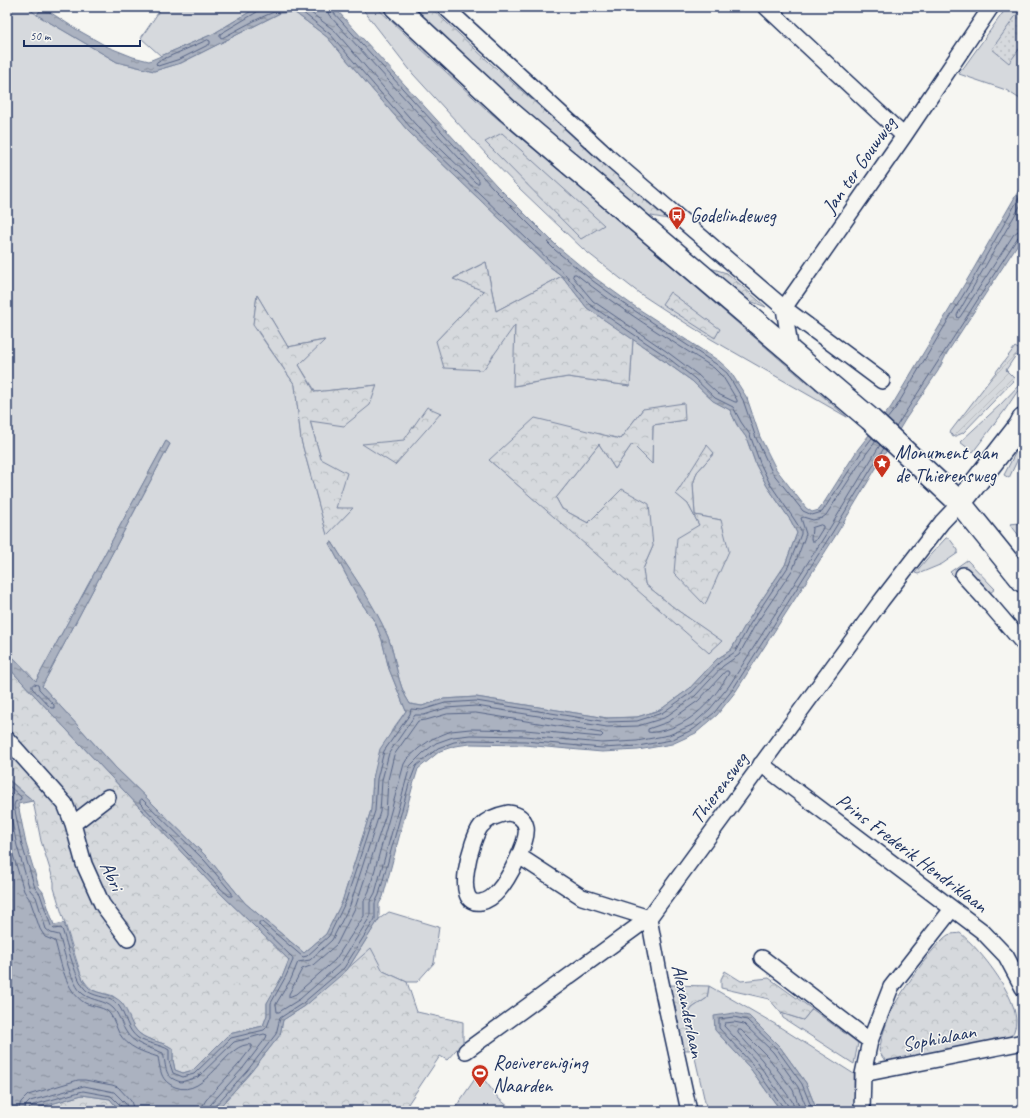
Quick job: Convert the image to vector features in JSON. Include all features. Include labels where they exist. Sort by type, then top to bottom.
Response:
[{"type":"main road","points":[[396,7],[508,111],[870,419],[960,503],[1023,581]]},
{"type":"main road","points":[[960,503],[1020,426],[1023,420]]},
{"type":"street","points":[[446,7],[606,155],[784,308],[882,381]]},
{"type":"street","points":[[766,7],[904,136]]},
{"type":"street","name":"Jan ter Gouwweg","points":[[784,308],[904,136],[991,7]]},
{"type":"street","points":[[784,308],[791,352]]},
{"type":"street","name":"Thierensweg","points":[[466,1051],[649,918],[881,601],[942,522],[960,503]]},
{"type":"street","points":[[963,575],[1023,643]]},
{"type":"street","name":"Abri","points":[[7,739],[65,804],[73,824],[84,864],[102,904],[128,939]]},
{"type":"street","name":"Prins Frederik Hendriklaan","points":[[761,764],[982,931],[1006,956],[1023,988]]},
{"type":"street","points":[[73,824],[108,797]]},
{"type":"street","points":[[513,813],[521,817],[526,827],[526,833],[519,856],[508,878],[499,890],[484,901],[477,903],[470,900],[467,896],[464,884],[473,841],[482,826],[489,820],[502,814],[513,813]]},
{"type":"street","points":[[519,856],[582,897],[649,918]]},
{"type":"street","points":[[862,1111],[863,1074],[870,1040],[891,988],[952,909]]},
{"type":"street","name":"Alexanderlaan","points":[[649,918],[660,978],[689,1111]]},
{"type":"street","points":[[762,958],[870,1040]]},
{"type":"street","name":"Sophialaan","points":[[863,1074],[1023,1042]]},
{"type":"green space","points":[[7,7],[27,7],[37,15],[117,62],[154,71],[181,63],[280,13],[294,12],[327,37],[408,131],[549,266],[562,276],[496,311],[486,262],[454,278],[484,291],[436,341],[515,325],[514,386],[568,377],[630,386],[633,339],[692,381],[712,400],[730,410],[737,425],[746,437],[756,465],[767,486],[791,521],[797,533],[785,565],[747,622],[731,650],[717,659],[689,689],[660,710],[637,717],[607,718],[476,697],[444,699],[422,706],[410,704],[405,696],[399,680],[391,646],[382,625],[369,601],[332,542],[329,543],[360,601],[375,622],[382,640],[389,669],[406,711],[392,730],[373,778],[371,810],[342,902],[326,934],[304,953],[245,903],[208,858],[115,767],[42,686],[170,444],[166,441],[36,681],[7,651]],"holes":[[[257,295],[288,347],[324,340],[299,365],[316,392],[377,385],[310,421],[335,508],[352,509],[327,534],[301,440],[295,385],[253,325]],[[643,409],[685,420],[653,425],[652,464],[632,444],[615,469],[599,444],[556,498],[562,509],[588,523],[622,489],[653,546],[643,569],[645,584],[677,610],[721,641],[710,652],[489,460],[598,434],[620,439]],[[714,453],[697,472],[693,484],[695,515],[721,520],[699,525],[688,504],[676,493]]]},
{"type":"green space","points":[[162,7],[194,7],[196,9],[198,7],[256,8],[213,34],[161,56],[141,38]]},
{"type":"green space","points":[[361,7],[376,7],[486,109],[591,197],[847,417],[711,339],[665,310],[639,293],[583,249],[487,155],[413,74]]},
{"type":"green space","points":[[408,7],[430,7],[489,62],[668,219],[646,215],[529,116]]},
{"type":"green space","points":[[1007,7],[1023,7],[1023,101],[1006,90],[959,74]]},
{"type":"green space","points":[[1022,7],[1023,44],[1009,63],[992,49]]},
{"type":"green space","points":[[502,133],[604,225],[581,239],[485,142]]},
{"type":"green space","points":[[486,262],[496,311],[562,276],[587,308],[633,339],[630,386],[568,377],[513,386],[515,325],[483,370],[444,368],[436,341],[484,291],[453,279]]},
{"type":"green space","points":[[710,268],[727,273],[766,307],[750,301]]},
{"type":"green space","points":[[670,292],[720,329],[715,338],[662,304]]},
{"type":"green space","points":[[257,295],[288,347],[325,340],[299,365],[315,392],[377,385],[370,405],[344,426],[310,421],[321,459],[347,473],[336,508],[353,508],[327,535],[301,440],[295,385],[253,324]]},
{"type":"green space","points":[[1015,347],[1023,352],[1023,359],[1016,355],[1006,370],[1015,379],[963,433],[953,437],[950,432]]},
{"type":"green space","points":[[1023,383],[1005,410],[973,452],[960,442],[1020,384]]},
{"type":"green space","points":[[684,403],[685,420],[653,425],[652,464],[632,444],[615,469],[599,444],[556,498],[562,509],[588,523],[622,489],[649,504],[653,546],[643,569],[645,584],[677,610],[722,641],[709,653],[489,460],[535,418],[620,439],[643,409]]},
{"type":"green space","points":[[427,407],[441,413],[395,465],[362,444],[404,440]]},
{"type":"green space","points":[[1023,438],[1023,448],[1009,478],[1004,475]]},
{"type":"green space","points":[[707,445],[714,453],[697,472],[693,484],[695,515],[721,520],[729,551],[705,605],[674,573],[677,538],[699,525],[688,504],[676,494]]},
{"type":"green space","points":[[1019,523],[1023,525],[1023,541],[1010,524]]},
{"type":"green space","points":[[946,538],[949,538],[958,550],[958,553],[942,564],[918,574],[915,573],[931,554]]},
{"type":"green space","points":[[967,560],[995,589],[990,593],[963,570],[954,576],[950,572]]},
{"type":"green space","points":[[7,666],[217,890],[289,960],[283,975],[267,1003],[267,1015],[263,1026],[229,1034],[193,1070],[183,1073],[175,1070],[173,1049],[139,1033],[135,1029],[118,1000],[111,995],[92,989],[82,978],[54,888],[54,882],[41,841],[33,801],[7,778]]},
{"type":"green space","points":[[389,912],[439,927],[434,963],[417,982],[407,982],[383,971],[347,970],[379,919]]},
{"type":"green space","points":[[960,933],[979,951],[999,978],[1007,993],[1013,1007],[1016,1020],[1012,1035],[1005,1040],[889,1062],[883,1058],[879,1051],[884,1029],[893,1008],[910,980],[942,940],[948,935]]},
{"type":"green space","points":[[371,948],[383,971],[407,982],[417,1012],[463,1022],[463,1042],[447,1060],[440,1056],[404,1111],[216,1111],[250,1073],[280,1035],[283,1020],[305,1006]]},
{"type":"green space","points":[[725,971],[741,981],[769,978],[812,1009],[803,1020],[781,1013],[769,999],[721,988],[721,979]]},
{"type":"green space","points":[[670,985],[709,986],[707,998],[692,1008],[686,1018],[693,1050],[682,1050]]},
{"type":"green space","points":[[709,986],[775,1024],[854,1074],[855,1111],[817,1111],[806,1083],[780,1047],[715,1016],[715,1030],[750,1068],[781,1111],[738,1111],[737,1109],[730,1111],[707,1111],[686,1018],[692,1008],[707,998]]},
{"type":"green space","points":[[812,1009],[858,1043],[854,1064],[783,1018],[781,1013],[803,1020]]},
{"type":"green space","name":"Roeivereniging Naarden","points":[[479,1073],[499,1099],[514,1111],[453,1111]]},
{"type":"green space","points":[[82,1095],[110,1099],[120,1111],[27,1111]]},
{"type":"water","points":[[42,7],[108,47],[133,57],[149,61],[213,34],[258,7],[334,7],[496,185],[558,247],[595,278],[631,304],[719,361],[730,371],[747,398],[760,437],[776,469],[806,508],[812,512],[819,510],[858,449],[891,407],[1023,183],[1023,236],[947,353],[938,371],[905,420],[836,535],[736,691],[717,715],[696,733],[672,744],[638,750],[602,752],[524,745],[470,744],[455,746],[440,751],[418,769],[383,897],[379,904],[379,919],[347,970],[305,1006],[283,1020],[280,1035],[250,1073],[216,1111],[120,1111],[110,1099],[82,1095],[27,1111],[8,1111],[7,1109],[7,779],[33,801],[18,804],[26,844],[39,887],[43,892],[54,925],[64,923],[78,968],[85,983],[89,988],[114,997],[122,1003],[134,1027],[144,1037],[165,1044],[173,1049],[175,1070],[183,1073],[193,1070],[229,1034],[263,1026],[267,1015],[267,1003],[283,975],[289,960],[217,890],[7,666],[7,651],[36,681],[166,441],[170,444],[42,686],[115,767],[208,858],[245,903],[304,953],[326,934],[342,902],[371,810],[373,778],[380,749],[406,711],[389,669],[382,640],[375,622],[360,601],[329,543],[332,542],[369,600],[382,624],[391,646],[399,680],[405,696],[410,704],[422,706],[444,699],[476,697],[607,718],[637,717],[660,710],[689,689],[717,659],[731,650],[747,622],[785,565],[797,533],[791,521],[767,486],[756,465],[746,437],[737,425],[730,410],[713,401],[692,381],[587,308],[562,276],[549,266],[408,131],[327,37],[294,12],[280,13],[181,63],[154,71],[117,62],[37,15]]},
{"type":"water","points":[[734,1013],[749,1016],[780,1047],[806,1083],[817,1111],[781,1111],[750,1068],[715,1030],[714,1016]]},
{"type":"place","name":"Godelindeweg","points":[[677,230]]},
{"type":"place","name":"Monument aan de Thierensweg","points":[[882,478]]},
{"type":"place","name":"Roeivereniging Naarden","points":[[480,1088]]}]
